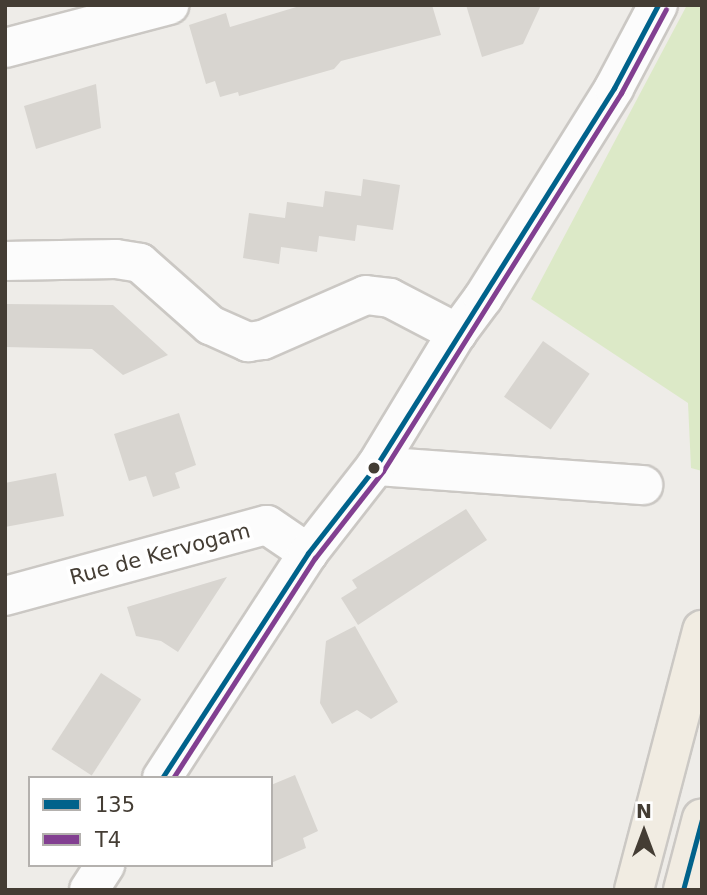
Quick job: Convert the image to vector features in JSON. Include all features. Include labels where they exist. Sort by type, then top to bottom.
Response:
[{"type":"main road","points":[[634,890],[702,630]]},
{"type":"main road","points":[[683,890],[702,818]]},
{"type":"street","points":[[5,48],[169,5]]},
{"type":"street","points":[[163,776],[308,553],[376,466],[457,332],[484,298],[607,100],[658,5]]},
{"type":"street","points":[[5,261],[116,259],[140,263],[210,325],[248,342],[264,340],[366,295],[390,298],[457,332]]},
{"type":"street","points":[[376,466],[643,485]]},
{"type":"street","name":"Rue de Kervogam","points":[[5,596],[267,525],[308,553]]},
{"type":"street","points":[[89,890],[104,867]]},
{"type":"green space","points":[[687,5],[702,5],[702,471],[691,468],[688,403],[531,299]]},
{"type":"building","points":[[303,5],[432,5],[441,35],[341,61],[334,69],[239,96],[238,92],[220,97],[215,81],[206,84],[189,25],[226,13],[230,27]]},
{"type":"building","points":[[466,5],[541,5],[523,44],[482,57]]},
{"type":"building","points":[[96,84],[101,128],[36,149],[24,106]]},
{"type":"building","points":[[363,179],[400,185],[393,230],[357,225],[355,241],[319,236],[317,252],[281,247],[279,264],[243,258],[249,213],[285,218],[287,202],[323,207],[325,191],[361,196]]},
{"type":"building","points":[[5,304],[113,305],[168,355],[123,375],[92,349],[5,347]]},
{"type":"building","points":[[543,341],[590,374],[551,429],[504,397]]},
{"type":"building","points":[[179,413],[196,465],[175,473],[180,488],[153,497],[146,476],[129,481],[114,434]]},
{"type":"building","points":[[56,473],[64,516],[5,527],[5,483]]},
{"type":"building","points":[[466,509],[487,540],[358,625],[341,598],[357,588],[352,580]]},
{"type":"building","points":[[227,577],[178,652],[161,641],[136,636],[127,607]]},
{"type":"building","points":[[355,626],[398,702],[371,719],[357,710],[332,724],[320,703],[326,641]]},
{"type":"building","points":[[101,673],[141,699],[92,775],[51,749]]},
{"type":"building","points":[[295,775],[318,831],[303,838],[306,848],[273,862],[273,784]]},
{"type":"transit line","name":"135","points":[[163,776],[308,553],[376,466],[614,88],[658,5]]},
{"type":"transit line","name":"T4","points":[[174,776],[315,558],[383,471],[621,93],[666,9]]},
{"type":"transit line","name":"135","points":[[683,890],[702,819]]}]
